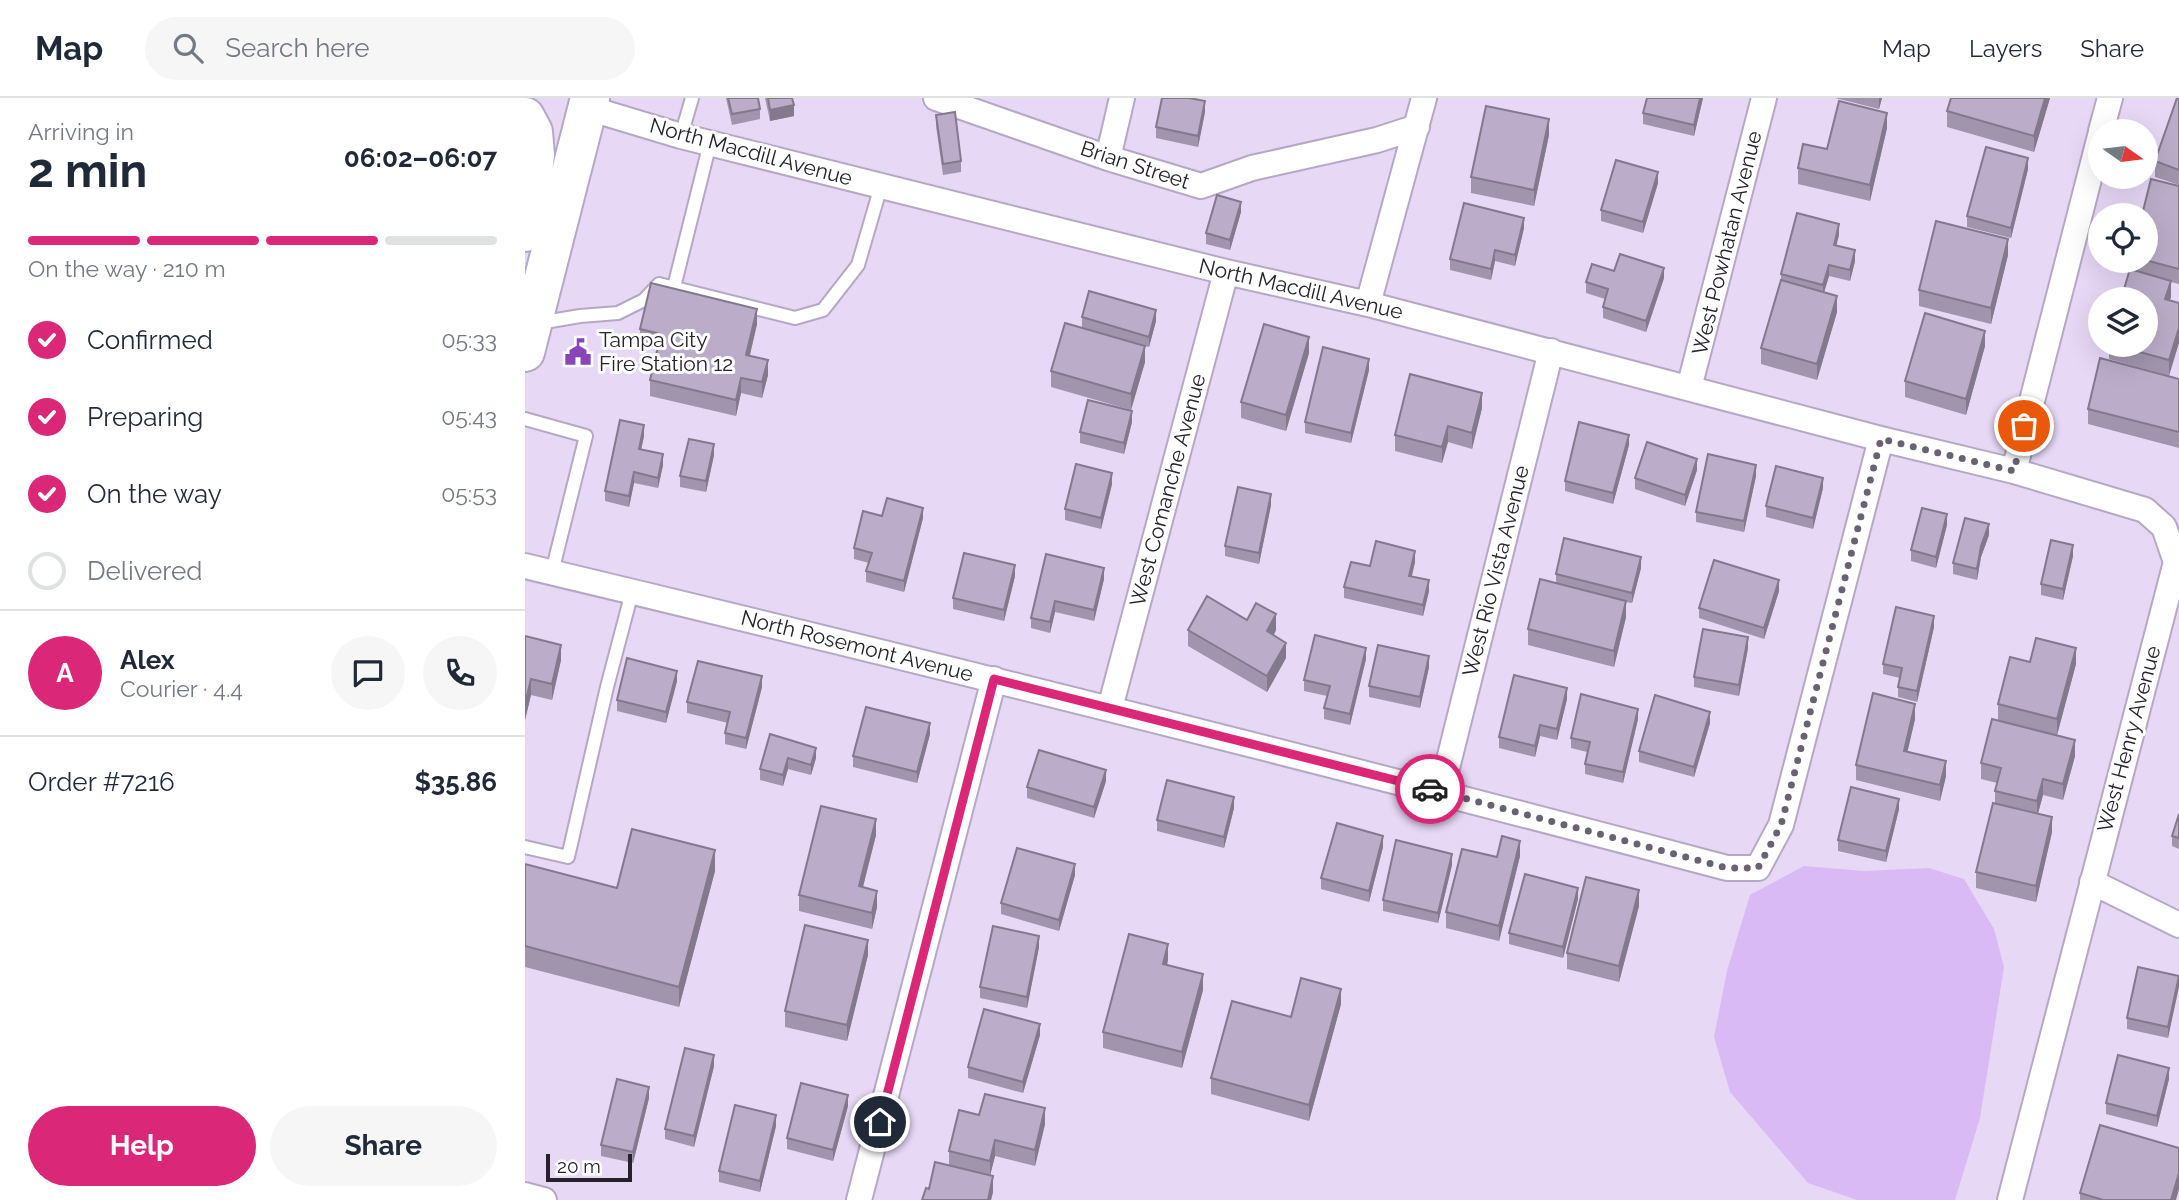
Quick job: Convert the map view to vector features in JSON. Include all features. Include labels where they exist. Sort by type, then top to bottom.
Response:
[{"type":"main road","points":[[527,332],[588,101]]},
{"type":"main road","points":[[525,117],[533,132],[535,155],[525,232]]},
{"type":"street","name":"Brian Street","points":[[936,98],[1108,159],[1201,186],[1252,168],[1377,140],[1417,127]]},
{"type":"street","points":[[1108,159],[1122,98]]},
{"type":"street","points":[[1368,304],[1424,98]]},
{"type":"street","name":"West Powhatan Avenue","points":[[1689,388],[1764,98]]},
{"type":"street","points":[[2105,119],[2110,98]]},
{"type":"street","name":"North Macdill Avenue","points":[[588,101],[681,136],[1226,272],[1368,304],[1881,439],[2014,471]]},
{"type":"street","points":[[2014,471],[2088,184]]},
{"type":"street","name":"West Comanche Avenue","points":[[1110,708],[1226,272]]},
{"type":"street","name":"West Rio Vista Avenue","points":[[1441,792],[1551,351]]},
{"type":"street","name":"North Rosemont Avenue","points":[[525,566],[1110,708],[1727,868],[1758,868],[1781,825],[1881,439]]},
{"type":"street","name":"West Henry Avenue","points":[[2010,1200],[2176,562],[2164,527],[2145,510],[2014,471]]},
{"type":"street","points":[[859,1200],[994,679]]},
{"type":"street","points":[[2092,882],[2179,925]]},
{"type":"street","points":[[525,1195],[544,1200]]},
{"type":"lane","points":[[681,136],[692,98]]},
{"type":"lane","points":[[674,287],[710,143]]},
{"type":"lane","points":[[527,332],[580,316],[618,313],[644,300],[659,284],[795,318],[823,310],[858,265],[881,186]]},
{"type":"lane","points":[[525,419],[586,436],[552,572]]},
{"type":"lane","points":[[525,847],[568,857],[632,592]]},
{"type":"shaded area","points":[[1804,866],[1864,871],[1929,868],[1964,879],[1994,929],[2004,967],[1980,1118],[1955,1200],[1857,1200],[1808,1183],[1730,1092],[1714,1037],[1727,971],[1750,895]]},
{"type":"building","points":[[728,98],[758,98],[760,109],[732,114]]},
{"type":"building","points":[[768,98],[792,98],[794,105],[770,110]]},
{"type":"building","points":[[1162,98],[1205,101],[1198,136],[1156,127]]},
{"type":"building","points":[[1647,98],[1700,98],[1694,125],[1643,113]]},
{"type":"building","points":[[1951,98],[2045,98],[2034,136],[1947,111]]},
{"type":"building","points":[[2179,98],[2179,170],[2158,162],[2158,152]]},
{"type":"building","points":[[1839,101],[1887,113],[1870,185],[1798,168],[1803,144],[1827,149]]},
{"type":"building","points":[[1486,106],[1549,119],[1534,190],[1471,177]]},
{"type":"building","points":[[955,112],[961,161],[943,164],[936,115]]},
{"type":"building","points":[[1986,147],[2028,158],[2011,228],[1967,216]]},
{"type":"building","points":[[1616,160],[1658,172],[1643,222],[1601,210]]},
{"type":"building","points":[[2158,181],[2179,186],[2179,269],[2158,263],[2158,203],[2145,203],[2148,189],[2158,189]]},
{"type":"building","points":[[1217,195],[1241,202],[1230,240],[1206,233]]},
{"type":"building","points":[[1464,203],[1524,218],[1515,255],[1495,250],[1491,269],[1450,259]]},
{"type":"building","points":[[1797,213],[1839,224],[1834,245],[1855,250],[1850,270],[1829,265],[1823,285],[1781,274]]},
{"type":"building","points":[[1936,221],[2008,239],[1991,308],[1919,290]]},
{"type":"building","points":[[1620,254],[1664,268],[1646,321],[1603,307],[1608,289],[1586,282],[1592,264],[1614,271]]},
{"type":"building","points":[[2129,273],[2144,273],[2171,281],[2165,299],[2179,303],[2179,328],[2169,360],[2158,357],[2158,287],[2125,287]]},
{"type":"building","points":[[1781,280],[1837,296],[1817,364],[1761,348]]},
{"type":"building","points":[[651,283],[757,309],[746,355],[768,360],[762,382],[741,378],[736,400],[650,380],[661,334],[640,329]]},
{"type":"building","points":[[1089,291],[1156,310],[1149,337],[1082,317]]},
{"type":"building","points":[[1925,313],[1985,331],[1966,399],[1905,381]]},
{"type":"building","points":[[1065,323],[1145,346],[1131,394],[1051,371]]},
{"type":"building","points":[[1264,324],[1309,337],[1286,415],[1241,402]]},
{"type":"building","points":[[1323,347],[1369,359],[1351,433],[1305,422]]},
{"type":"building","points":[[2100,358],[2179,379],[2179,432],[2088,409]]},
{"type":"building","points":[[1410,374],[1482,393],[1472,433],[1448,426],[1442,447],[1395,435]]},
{"type":"building","points":[[1088,400],[1132,411],[1124,443],[1080,432]]},
{"type":"building","points":[[620,420],[644,425],[639,449],[663,454],[658,478],[634,472],[629,496],[605,491]]},
{"type":"building","points":[[1579,422],[1629,435],[1613,493],[1565,481]]},
{"type":"building","points":[[689,439],[714,444],[706,481],[680,476]]},
{"type":"building","points":[[1647,442],[1697,459],[1685,495],[1635,478]]},
{"type":"building","points":[[1708,454],[1756,465],[1744,521],[1696,512]]},
{"type":"building","points":[[1076,464],[1112,473],[1101,518],[1065,509]]},
{"type":"building","points":[[1776,466],[1823,478],[1813,518],[1766,506]]},
{"type":"building","points":[[1238,487],[1271,494],[1259,553],[1225,546]]},
{"type":"building","points":[[887,498],[923,508],[904,581],[866,571],[872,553],[854,548],[863,511],[882,516]]},
{"type":"building","points":[[1922,508],[1947,514],[1936,557],[1911,550]]},
{"type":"building","points":[[1965,518],[1989,524],[1977,569],[1953,563]]},
{"type":"building","points":[[1564,538],[1641,557],[1632,593],[1556,574]]},
{"type":"building","points":[[2051,540],[2073,545],[2063,589],[2041,584]]},
{"type":"building","points":[[1376,541],[1415,551],[1409,576],[1429,580],[1423,605],[1344,587],[1351,562],[1370,566]]},
{"type":"building","points":[[964,553],[1015,565],[1004,610],[953,598]]},
{"type":"building","points":[[1046,554],[1104,568],[1094,610],[1055,601],[1050,622],[1031,618]]},
{"type":"building","points":[[1714,560],[1779,580],[1764,628],[1699,608]]},
{"type":"building","points":[[1540,579],[1626,601],[1614,651],[1528,629]]},
{"type":"building","points":[[1207,596],[1247,620],[1256,603],[1276,614],[1267,631],[1286,643],[1267,676],[1188,630]]},
{"type":"building","points":[[1896,607],[1934,616],[1917,691],[1898,687],[1902,668],[1883,664]]},
{"type":"building","points":[[1703,629],[1748,637],[1739,685],[1694,677]]},
{"type":"building","points":[[1315,635],[1366,648],[1350,714],[1324,708],[1330,686],[1304,680]]},
{"type":"building","points":[[525,636],[561,645],[552,684],[531,679],[525,704]]},
{"type":"building","points":[[2036,638],[2076,648],[2057,719],[1998,704],[2010,657],[2030,662]]},
{"type":"building","points":[[1378,645],[1429,656],[1420,697],[1369,686]]},
{"type":"building","points":[[627,658],[677,671],[666,712],[617,700]]},
{"type":"building","points":[[698,661],[762,676],[746,738],[725,733],[730,712],[687,702]]},
{"type":"building","points":[[1514,675],[1567,688],[1557,729],[1540,725],[1535,746],[1499,737]]},
{"type":"building","points":[[1873,693],[1915,704],[1904,751],[1946,761],[1940,785],[1856,765]]},
{"type":"building","points":[[1581,694],[1638,709],[1623,772],[1585,764],[1590,742],[1571,738]]},
{"type":"building","points":[[1655,695],[1710,712],[1694,767],[1639,751]]},
{"type":"building","points":[[866,707],[930,723],[917,772],[853,756]]},
{"type":"building","points":[[1992,719],[2075,740],[2063,784],[2043,779],[2037,801],[1995,791],[2001,768],[1981,763]]},
{"type":"building","points":[[770,734],[816,748],[811,765],[788,758],[783,775],[760,769]]},
{"type":"building","points":[[1039,750],[1106,770],[1094,807],[1027,787]]},
{"type":"building","points":[[1167,780],[1234,797],[1224,837],[1157,820]]},
{"type":"building","points":[[1851,787],[1899,799],[1886,851],[1838,840]]},
{"type":"building","points":[[1993,803],[2052,817],[2036,886],[1976,872]]},
{"type":"building","points":[[821,806],[876,819],[859,886],[877,891],[872,913],[799,895]]},
{"type":"building","points":[[2179,814],[2179,838],[2172,836]]},
{"type":"building","points":[[1337,823],[1383,836],[1369,891],[1321,878]]},
{"type":"building","points":[[632,829],[715,850],[679,987],[525,946],[525,864],[617,888]]},
{"type":"building","points":[[1502,836],[1520,841],[1499,926],[1446,912],[1462,849],[1497,857]]},
{"type":"building","points":[[1396,840],[1452,854],[1438,913],[1383,900]]},
{"type":"building","points":[[1017,848],[1075,864],[1059,920],[1001,903]]},
{"type":"building","points":[[1525,874],[1578,888],[1563,947],[1509,933]]},
{"type":"building","points":[[1586,877],[1639,890],[1619,966],[1567,953]]},
{"type":"building","points":[[805,925],[868,940],[847,1025],[785,1011]]},
{"type":"building","points":[[993,926],[1039,936],[1027,997],[980,987]]},
{"type":"building","points":[[1129,934],[1168,944],[1163,964],[1203,974],[1182,1052],[1103,1032]]},
{"type":"building","points":[[2138,967],[2179,976],[2168,1027],[2127,1018]]},
{"type":"building","points":[[1301,978],[1341,989],[1309,1105],[1211,1078],[1232,1001],[1291,1017]]},
{"type":"building","points":[[984,1009],[1040,1024],[1023,1082],[968,1067]]},
{"type":"building","points":[[685,1048],[714,1055],[694,1136],[665,1129]]},
{"type":"building","points":[[2118,1055],[2169,1068],[2157,1116],[2106,1103]]},
{"type":"building","points":[[617,1079],[649,1087],[633,1152],[601,1145]]},
{"type":"building","points":[[801,1083],[848,1095],[833,1150],[787,1138]]},
{"type":"building","points":[[985,1094],[1045,1108],[1035,1150],[995,1140],[990,1161],[949,1151],[959,1110],[979,1115]]},
{"type":"building","points":[[735,1105],[776,1115],[760,1181],[719,1171]]},
{"type":"building","points":[[2100,1125],[2179,1148],[2179,1173],[2171,1200],[2103,1200],[2080,1193]]},
{"type":"building","points":[[935,1162],[993,1176],[988,1200],[922,1200],[926,1188],[929,1189]]},
{"type":"way so far","points":[[1430,789],[1727,868],[1758,868],[1781,825],[1881,439],[2014,471],[2024,426]]},
{"type":"place","name":"Tampa City Fire Station 12","points":[[578,352]]},
{"type":"route","points":[[880,1122],[994,679],[1430,789]]}]
